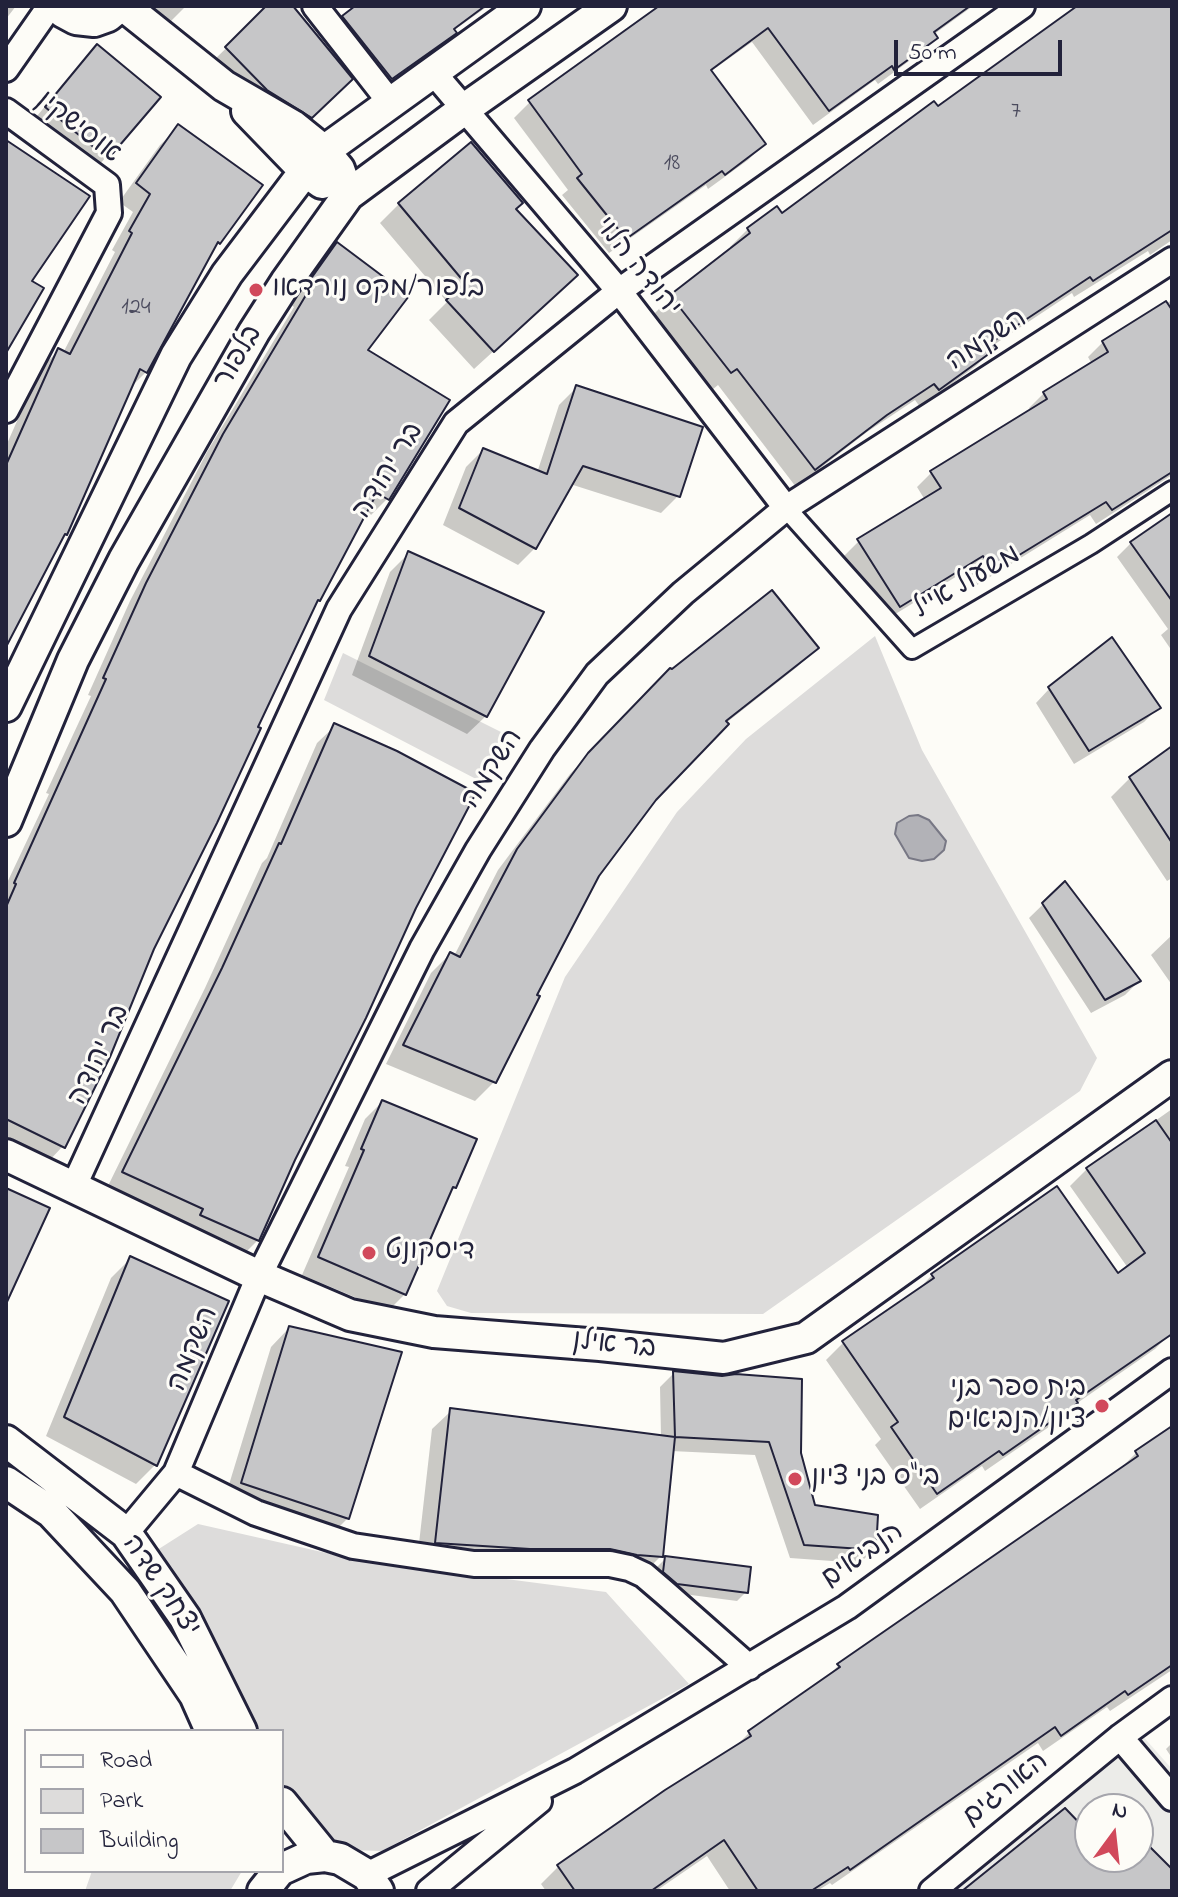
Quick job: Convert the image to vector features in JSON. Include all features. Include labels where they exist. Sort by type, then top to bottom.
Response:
[{"type":"street","points":[[6,69],[50,6]]},
{"type":"street","points":[[57,6],[76,19],[94,21],[122,6],[224,86],[293,126],[314,161],[339,169],[348,195]]},
{"type":"street","points":[[315,6],[390,102]]},
{"type":"street","name":"בלפור","points":[[6,706],[176,356],[227,274],[314,161],[432,71],[525,6]]},
{"type":"street","name":"בלפור","points":[[6,821],[73,660],[124,560],[254,332],[348,195],[611,6]]},
{"type":"street","name":"בר יהודה","points":[[73,1188],[339,609],[456,423],[619,291],[1022,6]]},
{"type":"street","name":"יהודה הלוי","points":[[432,71],[619,291],[786,508]]},
{"type":"street","name":"אוסישקין","points":[[6,111],[107,185],[109,213],[6,410]]},
{"type":"street","name":"השקמה","points":[[126,1533],[176,1473],[259,1276],[422,949],[478,850],[542,749],[597,674],[683,593],[786,508],[1172,260]]},
{"type":"street","name":"משעול אייל","points":[[786,508],[912,649],[1091,544],[1172,491]]},
{"type":"street","name":"בר אילן","points":[[6,1155],[259,1276],[350,1315],[434,1332],[724,1358],[806,1338],[1172,1076]]},
{"type":"street","name":"הנביאים","points":[[373,1883],[575,1771],[847,1607],[1172,1371]]},
{"type":"street","name":"יצחק שדה","points":[[6,1441],[126,1533],[185,1618],[240,1729]]},
{"type":"street","points":[[176,1473],[256,1513],[353,1546],[474,1564],[610,1564],[629,1568],[644,1575],[749,1667]]},
{"type":"street","name":"יצחק שדה","points":[[6,1482],[51,1512],[125,1591],[195,1695],[210,1729]]},
{"type":"street","name":"האורגים","points":[[932,1891],[1120,1737],[1172,1699]]},
{"type":"street","points":[[1120,1737],[1172,1798]]},
{"type":"street","name":"הנביאים","points":[[429,1891],[575,1771]]},
{"type":"street","points":[[284,1805],[325,1856]]},
{"type":"street","points":[[284,1870],[306,1858],[325,1856],[355,1865],[373,1883]]},
{"type":"shaded area","points":[[918,815],[929,820],[946,841],[944,850],[934,859],[922,861],[909,858],[895,834],[897,823]]},
{"type":"shaded area","points":[[1140,1733],[1172,1769],[1172,1891],[936,1891]]},
{"type":"green space","points":[[875,636],[922,750],[1097,1058],[1080,1091],[763,1314],[471,1313],[447,1306],[437,1291],[565,977],[677,812],[746,739]]},
{"type":"green space","points":[[343,653],[503,733],[478,780],[324,700]]},
{"type":"green space","points":[[198,1524],[353,1559],[606,1592],[689,1684],[382,1851],[347,1850],[326,1841],[284,1793],[284,1729],[249,1729],[154,1552]]},
{"type":"green space","points":[[91,1873],[241,1873],[230,1891],[85,1891]]},
{"type":"building","points":[[266,6],[293,6],[353,79],[312,118],[267,90],[225,47]]},
{"type":"building","points":[[355,6],[485,6],[454,29],[457,33],[392,79],[342,16]]},
{"type":"building","points":[[659,6],[970,6],[934,32],[938,38],[829,111],[768,28],[711,70],[766,144],[725,175],[722,171],[626,239],[577,178],[582,174],[528,100]]},
{"type":"building","points":[[1077,6],[1172,6],[1172,230],[1093,281],[1090,277],[992,342],[997,348],[939,390],[934,384],[887,415],[815,470],[737,369],[731,373],[670,295],[750,233],[747,228],[777,206],[782,213],[934,101],[938,106]]},
{"type":"building","points":[[97,44],[161,97],[108,159],[45,107]]},
{"type":"building","points":[[178,124],[263,185],[220,244],[218,242],[147,373],[140,369],[67,535],[6,647],[6,465],[58,348],[70,354],[150,194],[136,183]]},
{"type":"building","points":[[6,140],[90,196],[32,281],[44,288],[6,353]]},
{"type":"building","points":[[471,142],[523,203],[516,209],[578,275],[494,352],[446,300],[465,283],[398,203]]},
{"type":"building","points":[[337,242],[409,296],[368,350],[450,400],[389,500],[377,493],[318,600],[217,823],[154,949],[110,1057],[65,1148],[6,1119],[6,907],[146,583],[223,434],[309,290],[305,287]]},
{"type":"building","points":[[1166,301],[1172,310],[1172,472],[1112,510],[1106,502],[993,571],[983,556],[900,607],[857,539],[941,488],[930,471],[1047,399],[1043,392],[1108,352],[1102,341]]},
{"type":"building","points":[[576,385],[703,427],[680,497],[583,466],[536,549],[459,508],[483,448],[547,474]]},
{"type":"building","points":[[1172,513],[1172,601],[1130,542]]},
{"type":"building","points":[[408,551],[544,612],[487,717],[369,656]]},
{"type":"building","points":[[772,590],[819,648],[726,721],[729,724],[656,800],[599,876],[537,995],[540,996],[496,1083],[403,1045],[450,952],[460,957],[517,849],[588,753],[670,668]]},
{"type":"building","points":[[1112,637],[1161,708],[1089,751],[1048,687]]},
{"type":"building","points":[[334,723],[397,751],[476,793],[416,908],[259,1241],[200,1215],[203,1209],[122,1172],[281,844]]},
{"type":"building","points":[[1172,746],[1172,843],[1129,777]]},
{"type":"building","points":[[1065,881],[1141,981],[1105,1000],[1042,903]]},
{"type":"building","points":[[382,1100],[477,1139],[406,1295],[318,1257]]},
{"type":"building","points":[[1156,1120],[1172,1143],[1172,1334],[1003,1455],[999,1451],[937,1494],[891,1427],[898,1422],[842,1341],[934,1278],[931,1274],[1057,1186],[1118,1273],[1145,1253],[1086,1168]]},
{"type":"building","points":[[6,1188],[50,1208],[6,1304]]},
{"type":"building","points":[[130,1256],[229,1301],[157,1466],[64,1417]]},
{"type":"building","points":[[289,1326],[402,1352],[349,1519],[241,1483]]},
{"type":"building","name":"בי\"ס בני ציון","points":[[673,1371],[802,1379],[801,1453],[815,1505],[878,1515],[876,1550],[804,1545],[769,1442],[675,1437]]},
{"type":"building","points":[[450,1408],[675,1437],[663,1557],[610,1549],[530,1549],[435,1543]]},
{"type":"building","points":[[1172,1426],[1172,1665],[1128,1695],[1125,1691],[1061,1736],[1055,1727],[850,1870],[848,1867],[811,1891],[758,1891],[724,1840],[651,1891],[575,1891],[557,1865],[665,1790],[751,1736],[748,1731],[840,1667],[837,1664],[1138,1456],[1135,1451]]},
{"type":"building","points":[[665,1556],[751,1567],[748,1593],[677,1584],[663,1572]]},
{"type":"building","points":[[1065,1808],[1074,1817],[1074,1873],[1154,1873],[1154,1851],[1172,1869],[1172,1891],[962,1891]]},
{"type":"place","name":"בלפור/מקס נורדאו","points":[[256,290]]},
{"type":"place","name":"דיסקונט","points":[[369,1253]]},
{"type":"place","name":"בית ספר בני ציון/הנביאים","points":[[1102,1406]]},
{"type":"place","name":"בי\"ס בני ציון","points":[[795,1479]]}]
